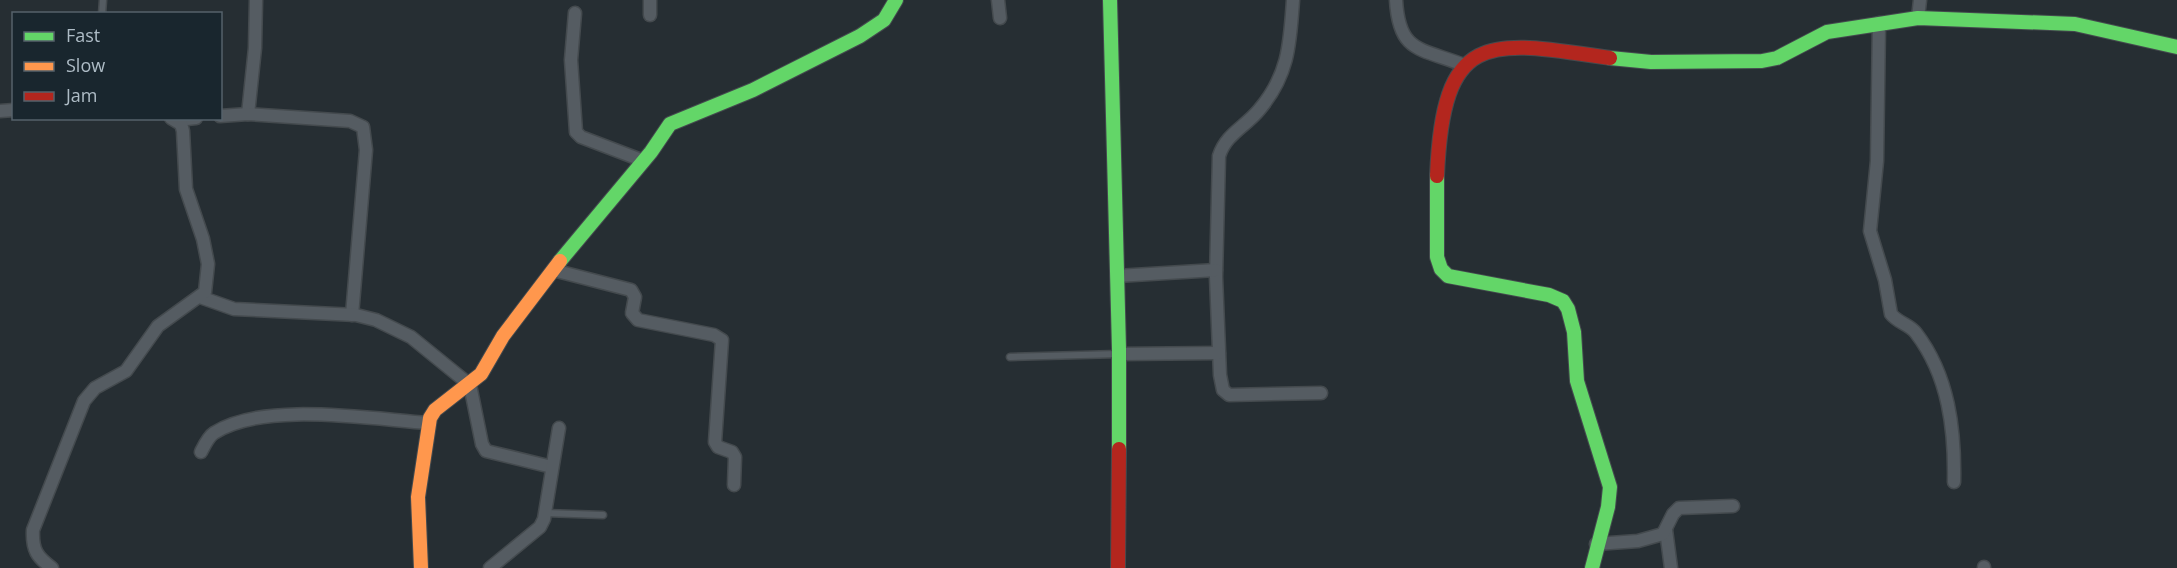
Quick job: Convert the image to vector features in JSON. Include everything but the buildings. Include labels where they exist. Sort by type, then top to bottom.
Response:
[{"type":"street","points":[[248,114],[255,48],[256,0]]},
{"type":"street","points":[[650,0],[651,15]]},
{"type":"street","points":[[421,568],[418,497],[428,423],[435,410],[470,385],[487,366],[503,336],[553,270],[644,161],[670,124],[742,95],[860,36],[884,20],[896,0]]},
{"type":"street","points":[[998,0],[1000,18]]},
{"type":"street","points":[[1110,0],[1119,354],[1118,568]]},
{"type":"street","points":[[1293,0],[1289,49],[1281,76],[1260,110],[1234,131],[1219,156],[1216,270],[1221,385],[1229,395],[1322,393]]},
{"type":"street","points":[[1396,0],[1398,22],[1404,38],[1417,47],[1464,65]]},
{"type":"street","points":[[1918,18],[1920,0]]},
{"type":"street","points":[[575,13],[571,60],[576,132],[581,137],[644,161]]},
{"type":"street","points":[[1592,568],[1596,544],[1608,507],[1610,487],[1577,381],[1574,332],[1568,309],[1563,301],[1549,295],[1448,276],[1437,257],[1439,149],[1448,97],[1464,65],[1471,58],[1487,51],[1515,48],[1553,50],[1614,61],[1762,61],[1777,58],[1827,32],[1918,18],[2075,24],[2177,47]]},
{"type":"street","points":[[1880,23],[1877,161],[1870,231],[1886,280],[1890,314],[1913,329],[1932,357],[1952,418],[1955,436],[1954,482]]},
{"type":"street","points":[[222,116],[248,114],[350,121],[360,124],[365,130],[366,150],[352,315]]},
{"type":"street","points":[[52,568],[35,554],[32,545],[33,530],[84,400],[95,388],[126,371],[158,326],[200,297],[206,287],[208,264],[203,238],[186,189],[183,131],[175,120]]},
{"type":"street","points":[[553,270],[631,290],[635,297],[632,313],[638,320],[714,335],[722,340],[716,442],[720,448],[732,452],[735,457],[734,485]]},
{"type":"street","points":[[1117,276],[1216,270]]},
{"type":"street","points":[[200,297],[234,309],[352,315],[376,320],[411,337],[470,385],[484,450],[552,467]]},
{"type":"street","points":[[1119,354],[1219,353]]},
{"type":"street","points":[[201,452],[213,434],[259,416],[292,414],[428,423]]},
{"type":"street","points":[[490,568],[534,535],[540,527],[545,513],[559,428]]},
{"type":"street","points":[[1671,568],[1666,530],[1673,514],[1679,508],[1733,506]]},
{"type":"street","points":[[1596,544],[1638,541],[1656,537],[1666,530]]},
{"type":"lane","points":[[1010,357],[1119,354]]},
{"type":"lane","points":[[545,513],[603,515]]},
{"type":"traffic: fast","points":[[560,261],[651,152],[670,124],[753,90],[860,36],[884,20],[896,0]]},
{"type":"traffic: fast","points":[[1110,0],[1119,349],[1119,449]]},
{"type":"traffic: fast","points":[[1610,58],[1651,62],[1762,61],[1777,58],[1827,32],[1918,18],[2075,24],[2177,47]]},
{"type":"traffic: fast","points":[[1437,176],[1437,257],[1441,269],[1448,276],[1549,295],[1563,301],[1568,309],[1574,332],[1577,381],[1610,487],[1608,507],[1592,568]]},
{"type":"traffic: slow","points":[[421,568],[418,497],[430,418],[435,410],[481,374],[503,336],[560,261]]},
{"type":"traffic: jam","points":[[1437,176],[1441,129],[1449,94],[1462,70],[1479,56],[1502,49],[1532,48],[1610,58]]},
{"type":"traffic: jam","points":[[1118,568],[1119,449]]}]
